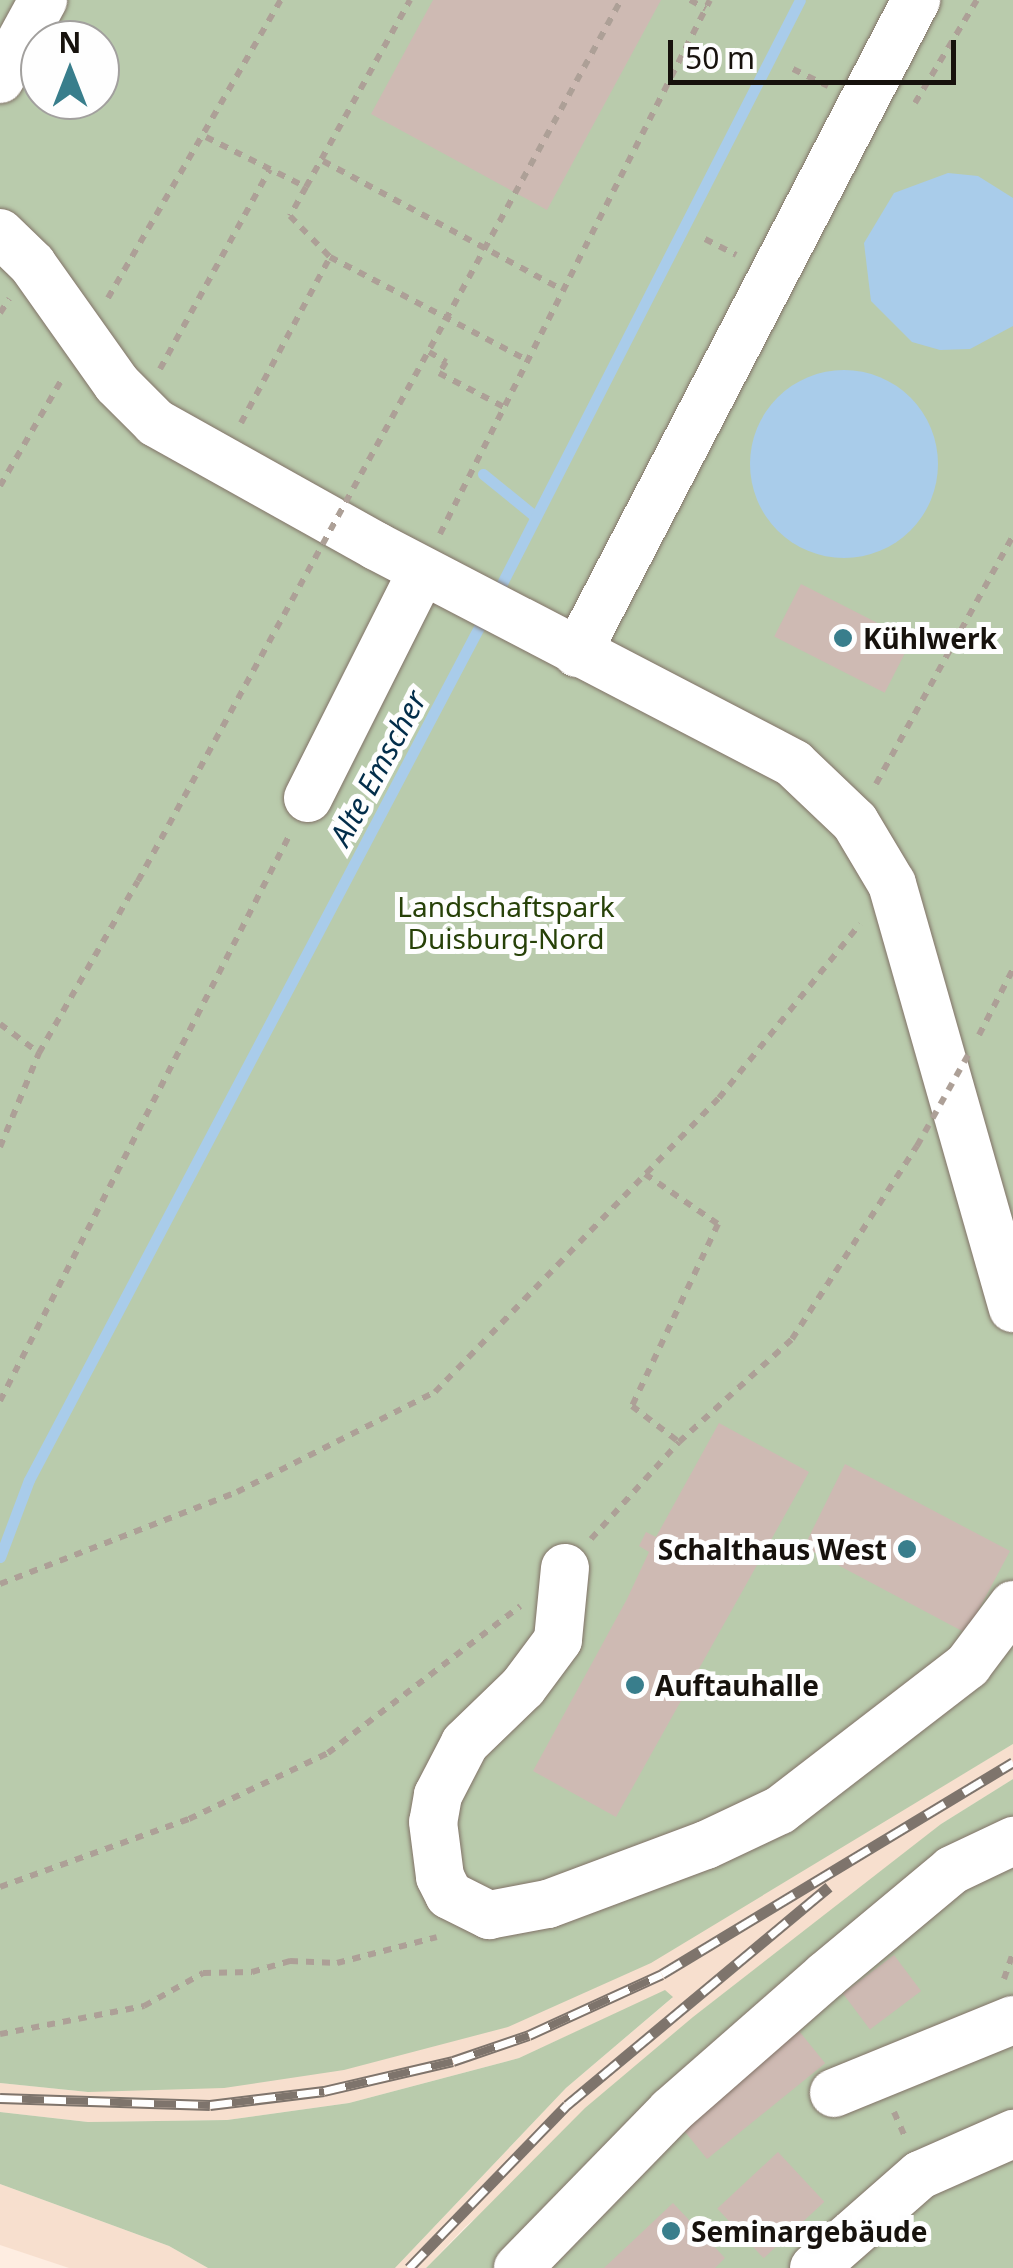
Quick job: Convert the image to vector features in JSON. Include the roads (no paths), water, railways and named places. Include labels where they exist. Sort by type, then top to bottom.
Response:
[{"type":"street","points":[[0,79],[44,0]]},
{"type":"street","points":[[577,654],[916,0]]},
{"type":"street","points":[[0,232],[156,423],[516,622],[794,764],[855,822],[892,884],[1013,1308]]},
{"type":"street","points":[[308,798],[439,580]]},
{"type":"street","points":[[565,1568],[558,1640],[524,1686],[465,1743],[438,1795],[433,1822],[440,1878],[450,1896],[488,1915],[548,1904],[706,1846],[780,1810],[968,1665],[1013,1605]]},
{"type":"street","points":[[518,2268],[671,2112],[825,1976],[952,1870],[1013,1841]]},
{"type":"street","points":[[834,2094],[1013,2020]]},
{"type":"street","points":[[814,2268],[920,2176],[1013,2134]]},
{"type":"water","points":[[948,173],[978,176],[1013,198],[1013,326],[970,349],[940,350],[912,342],[871,301],[864,243],[894,193]]},
{"type":"water","points":[[844,370],[880,377],[911,397],[931,428],[938,464],[931,500],[911,531],[880,551],[844,558],[808,551],[777,531],[757,500],[750,464],[757,428],[777,397],[808,377]]},
{"type":"waterway","name":"Alte Emscher","points":[[495,597],[800,0]]},
{"type":"waterway","points":[[483,474],[536,517]]},
{"type":"waterway","name":"Alte Emscher","points":[[0,1557],[29,1480],[486,614]]},
{"type":"railway","points":[[0,2098],[210,2105],[324,2091],[453,2061],[529,2035],[662,1974],[1013,1762]]},
{"type":"railway","points":[[409,2268],[567,2105],[829,1887]]},
{"type":"place","name":"Kühlwerk","points":[[843,638]]},
{"type":"place","name":"Schalthaus West","points":[[907,1549]]},
{"type":"place","name":"Auftauhalle","points":[[635,1685]]},
{"type":"place","name":"Seminargebäude","points":[[671,2231]]},
{"type":"park label","name":"Landschaftspark Duisburg-Nord","points":[[506,922]]}]
